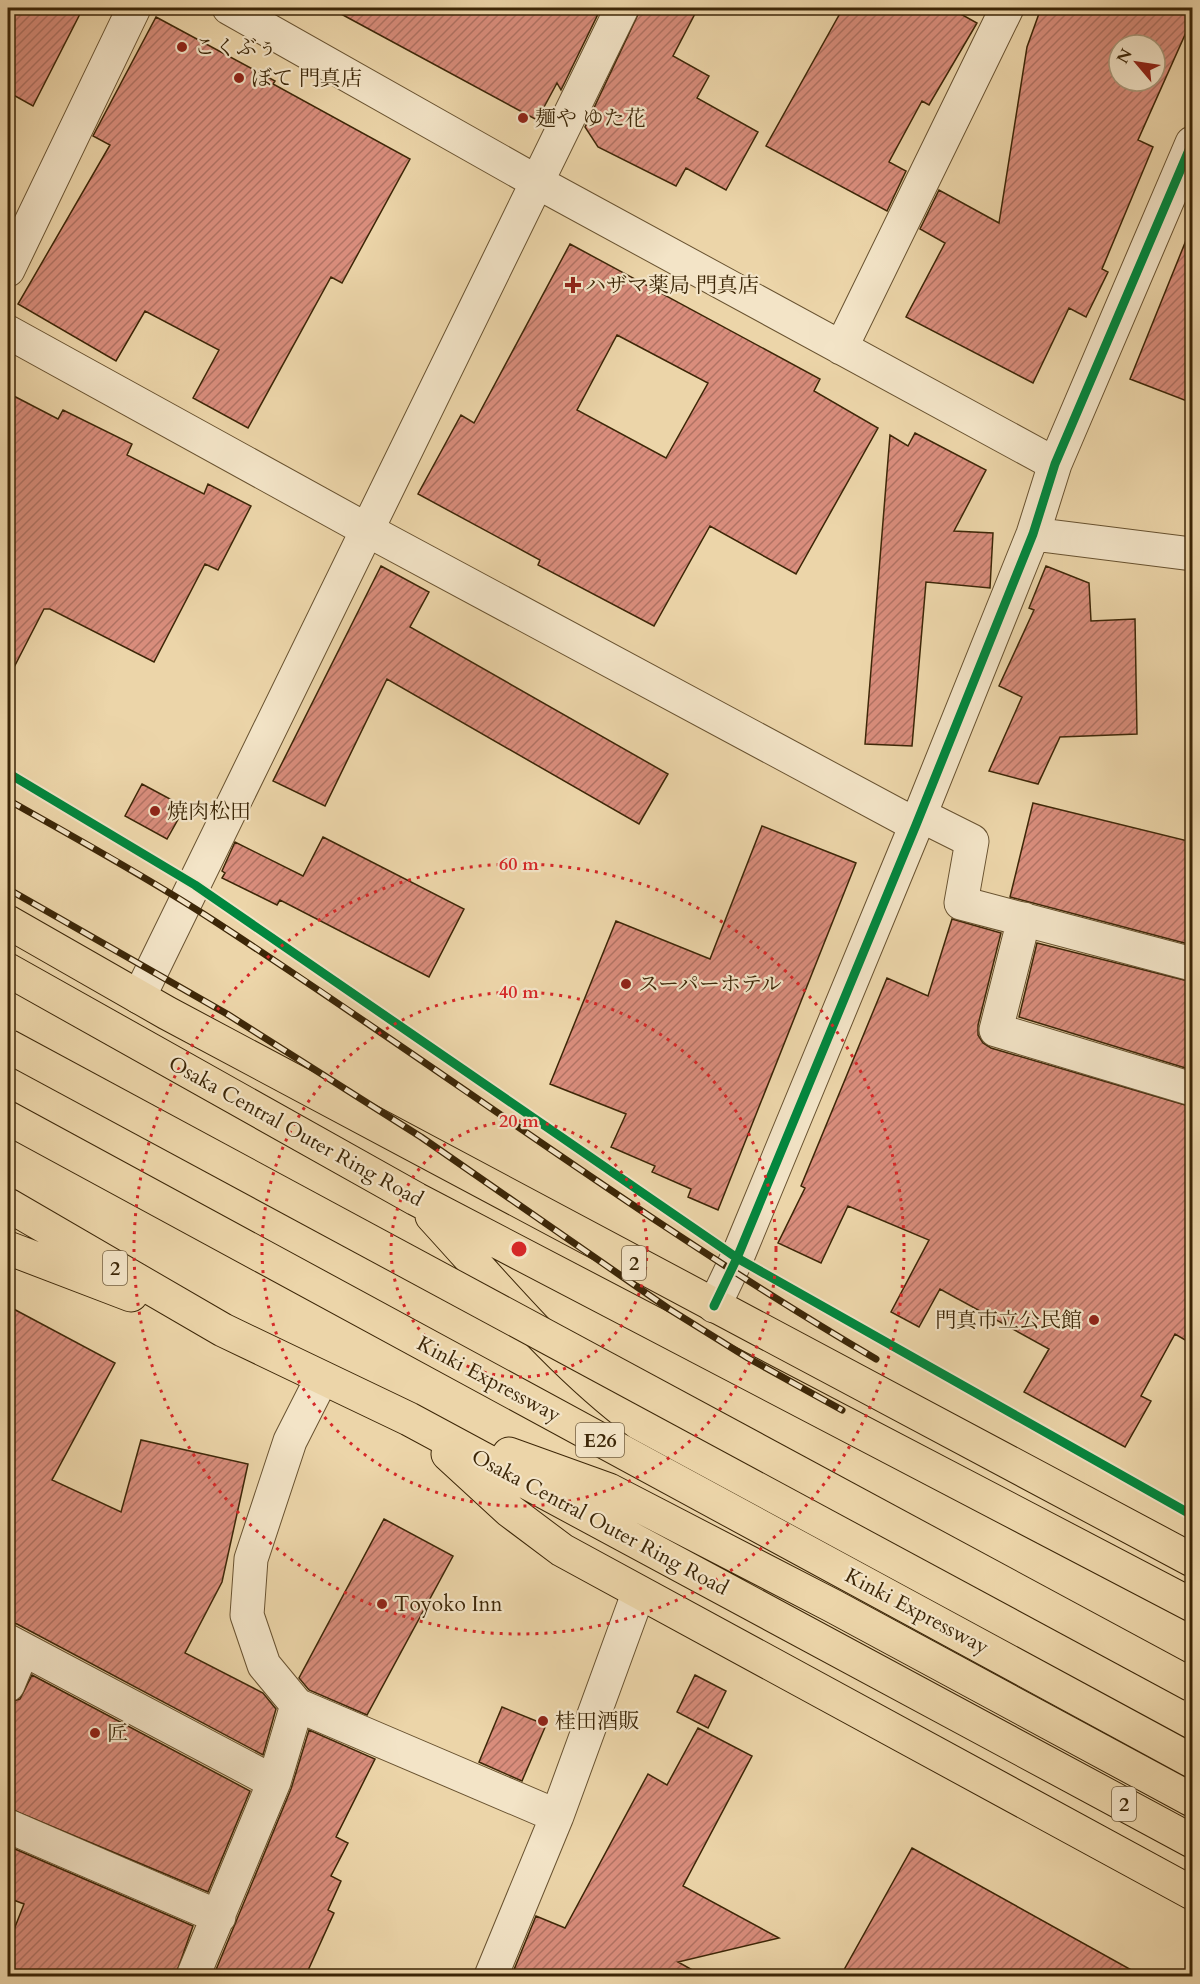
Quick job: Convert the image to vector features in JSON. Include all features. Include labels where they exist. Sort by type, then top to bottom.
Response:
[{"type":"main road","points":[[8,922],[77,963]]},
{"type":"main road","name":"2","points":[[8,936],[77,963],[1192,1560]]},
{"type":"main road","name":"Osaka Central Outer Ring Road","points":[[8,969],[416,1199],[1192,1605]]},
{"type":"main road","points":[[167,1013],[351,1162]]},
{"type":"main road","points":[[8,1046],[1192,1685]]},
{"type":"main road","name":"Kinki Expressway","points":[[8,1118],[1192,1761]]},
{"type":"main road","points":[[416,1199],[570,1365],[600,1394],[639,1423],[1192,1722]]},
{"type":"main road","name":"Osaka Central Outer Ring Road","points":[[8,1205],[223,1330],[409,1419],[1192,1841]]},
{"type":"main road","points":[[8,1248],[223,1330]]},
{"type":"main road","points":[[409,1419],[510,1511],[562,1550],[638,1594],[1192,1893]]},
{"type":"main road","points":[[409,1419],[609,1490],[833,1606],[1192,1800]]},
{"type":"street","points":[[8,270],[134,8]]},
{"type":"street","points":[[229,8],[537,183],[1055,464]]},
{"type":"street","points":[[139,997],[369,531],[622,8]]},
{"type":"street","points":[[841,348],[1007,8]]},
{"type":"street","points":[[714,1306],[737,1258],[918,820],[1033,534],[1055,464],[1183,192],[1192,143]]},
{"type":"street","points":[[8,332],[369,531],[918,820],[972,841],[961,903],[1192,964]]},
{"type":"street","points":[[1033,534],[1192,554]]},
{"type":"street","points":[[1024,919],[996,1030],[1192,1089]]},
{"type":"street","points":[[322,1378],[290,1441],[251,1559],[247,1615],[264,1665],[297,1705],[557,1816]]},
{"type":"street","points":[[491,1977],[557,1816],[638,1594]]},
{"type":"street","points":[[8,1685],[15,1645],[274,1782]]},
{"type":"street","points":[[193,1977],[274,1782],[297,1705]]},
{"type":"street","points":[[8,1826],[219,1917]]},
{"type":"building","points":[[8,8],[83,8],[33,106],[8,92]]},
{"type":"building","points":[[330,8],[596,8],[600,10],[561,90],[557,83],[537,120]]},
{"type":"building","points":[[641,8],[698,8],[673,56],[709,76],[697,98],[758,132],[726,190],[686,168],[676,186],[598,147],[585,127]]},
{"type":"building","points":[[843,8],[950,8],[977,23],[929,105],[922,101],[889,162],[906,171],[887,211],[766,146]]},
{"type":"building","points":[[1041,8],[1192,8],[1192,19],[1167,75],[1167,33],[1107,33],[1107,93],[1159,93],[1138,140],[1153,147],[1102,269],[1108,272],[1086,317],[1069,308],[1033,383],[906,317],[945,243],[920,229],[939,190],[999,223],[1027,47]]},
{"type":"building","points":[[156,17],[275,81],[273,84],[410,159],[342,283],[331,277],[248,428],[193,398],[219,350],[145,311],[116,361],[18,304],[110,145],[93,136]]},
{"type":"building","points":[[1192,228],[1192,403],[1130,379]]},
{"type":"building","points":[[570,244],[820,379],[814,391],[878,428],[796,574],[710,526],[654,626],[538,565],[540,560],[418,494],[461,415],[474,423]],"holes":[[[617,335],[708,383],[666,458],[577,410]]]},
{"type":"building","points":[[8,393],[58,419],[63,410],[132,444],[127,455],[204,494],[208,484],[251,506],[218,570],[205,564],[154,662],[50,609],[44,609],[8,679]]},
{"type":"building","points":[[915,433],[986,470],[954,531],[993,533],[990,588],[926,582],[912,746],[865,744],[890,435],[908,446]]},
{"type":"building","points":[[381,566],[429,592],[410,627],[668,774],[639,824],[387,679],[325,806],[273,781]]},
{"type":"building","points":[[1046,566],[1089,583],[1091,621],[1135,619],[1137,734],[1060,737],[1038,784],[989,771],[1022,697],[999,686],[1034,610],[1029,608]]},
{"type":"building","points":[[142,784],[185,807],[167,839],[125,816]]},
{"type":"building","points":[[1033,803],[1192,842],[1192,945],[1010,897]]},
{"type":"building","points":[[762,826],[856,863],[718,1210],[688,1197],[691,1189],[652,1172],[655,1166],[611,1147],[626,1114],[550,1084],[616,921],[710,959]]},
{"type":"building","points":[[323,837],[464,909],[429,977],[280,900],[277,905],[222,878],[225,873],[222,871],[235,842],[303,876]]},
{"type":"building","points":[[952,919],[1001,933],[978,1025],[978,1035],[983,1043],[991,1048],[1192,1107],[1192,1344],[1175,1334],[1141,1396],[1151,1401],[1125,1447],[1024,1392],[1049,1349],[940,1289],[919,1327],[891,1312],[929,1240],[848,1206],[821,1263],[778,1243],[805,1188],[801,1186],[887,978],[928,996]]},
{"type":"building","points":[[1037,943],[1192,982],[1192,1070],[1019,1017]]},
{"type":"building","points":[[8,1306],[115,1363],[52,1480],[121,1512],[141,1440],[248,1464],[222,1582],[185,1653],[263,1693],[276,1709],[263,1755],[17,1624],[8,1622]]},
{"type":"building","points":[[384,1519],[453,1556],[367,1715],[309,1690],[299,1678]]},
{"type":"building","points":[[32,1675],[250,1791],[208,1892],[8,1808],[8,1703],[20,1699]]},
{"type":"building","points":[[695,1675],[726,1691],[708,1728],[677,1712]]},
{"type":"building","points":[[502,1707],[546,1725],[522,1781],[479,1762]]},
{"type":"building","points":[[698,1728],[752,1756],[683,1886],[779,1938],[678,1962],[705,1977],[511,1977],[536,1916],[565,1928],[648,1774],[667,1785]]},
{"type":"building","points":[[309,1730],[375,1759],[336,1837],[348,1843],[331,1876],[341,1881],[328,1910],[334,1913],[305,1977],[213,1977],[291,1789]]},
{"type":"building","points":[[8,1846],[193,1926],[175,1977],[8,1977],[8,1945],[24,1904],[8,1898]]},
{"type":"building","points":[[912,1848],[1144,1977],[840,1977]]},
{"type":"railway","points":[[8,800],[132,870],[205,915],[705,1253],[876,1359]]},
{"type":"railway","points":[[8,889],[227,1014],[421,1137],[669,1309],[748,1358],[842,1410]]},
{"type":"cycle path","points":[[714,1306],[737,1258],[916,825],[1033,534],[1055,464],[1192,143]]},
{"type":"cycle path","points":[[8,773],[195,885],[737,1258],[1192,1515]]},
{"type":"place","name":"こくぶぅ","points":[[182,47]]},
{"type":"place","name":"ぼて 門真店","points":[[239,78]]},
{"type":"place","name":"麺や ゆた花","points":[[523,118]]},
{"type":"place","name":"ハザマ薬局 門真店","points":[[573,285]]},
{"type":"place","name":"焼肉松田","points":[[155,811]]},
{"type":"place","name":"スーパーホテル","points":[[626,984]]},
{"type":"place","name":"門真市立公民館","points":[[1094,1320]]},
{"type":"place","name":"Toyoko Inn","points":[[382,1604]]},
{"type":"place","name":"桂田酒販","points":[[543,1721]]},
{"type":"place","name":"匠","points":[[95,1733]]}]
